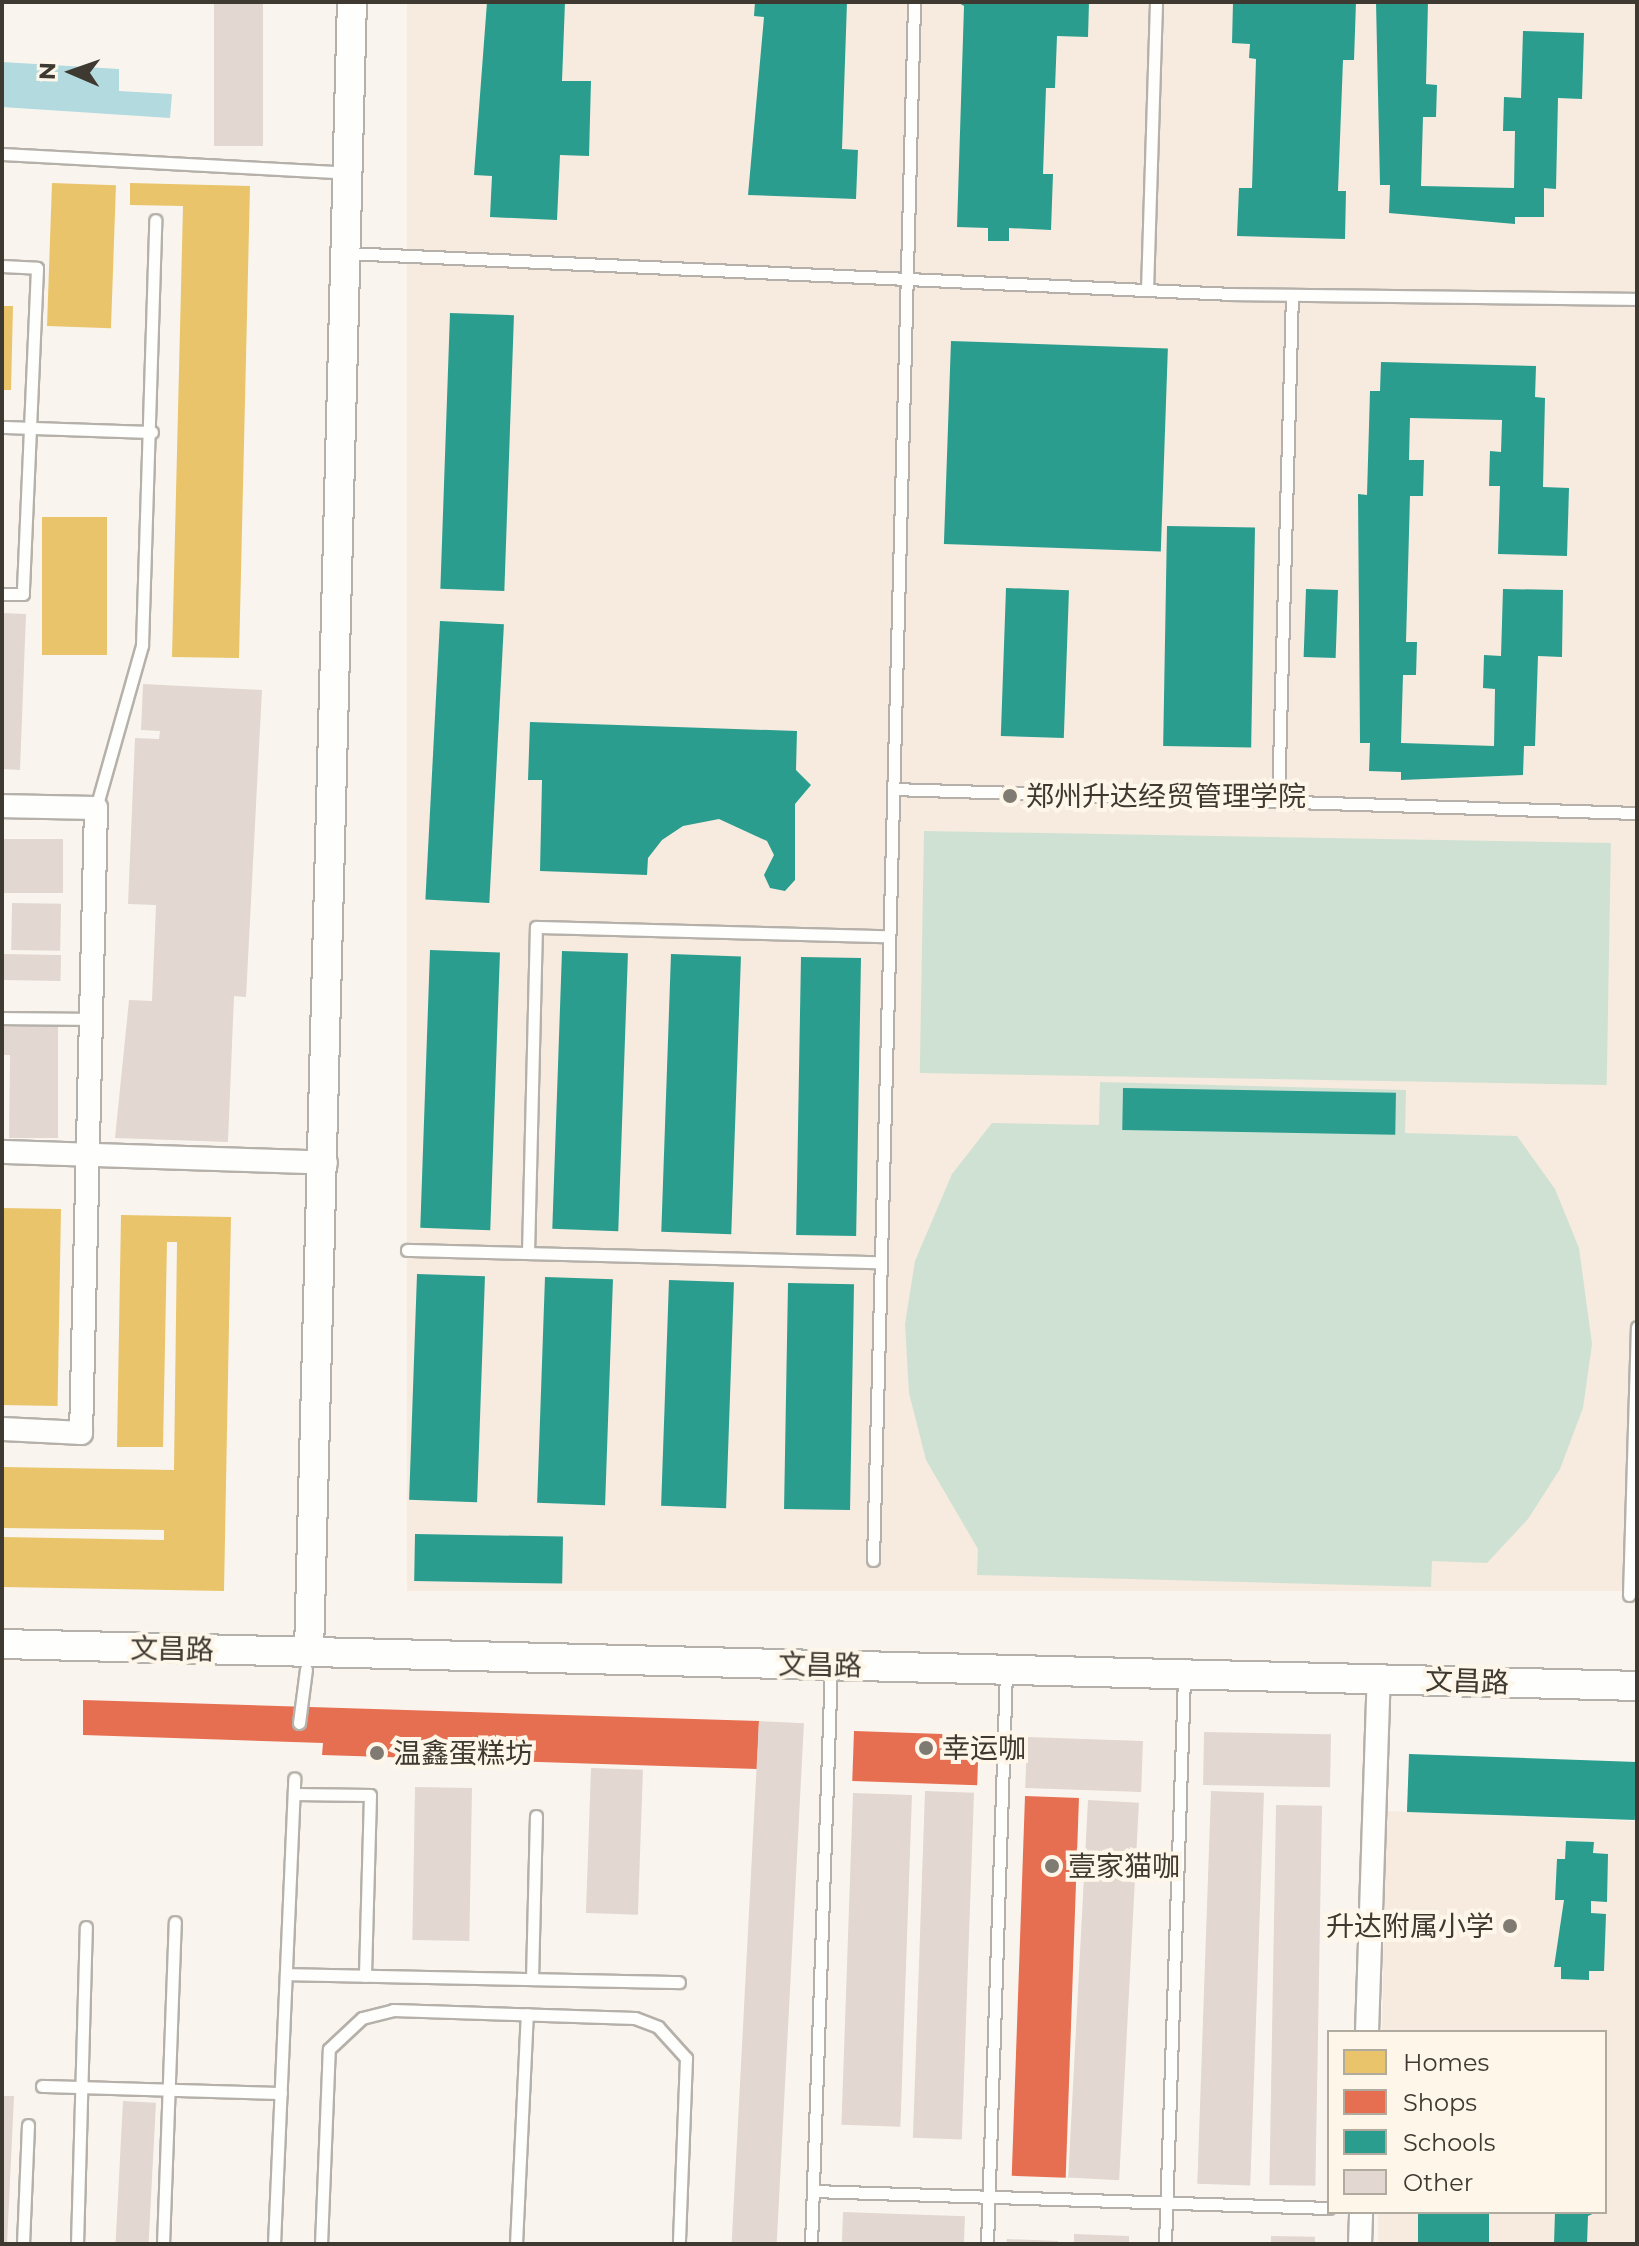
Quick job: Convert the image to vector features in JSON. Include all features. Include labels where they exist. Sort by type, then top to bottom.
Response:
[{"type":"street","points":[[308,1660],[326,1163],[352,2]]},
{"type":"street","points":[[2,806],[96,808],[81,1433],[2,1429]]},
{"type":"street","points":[[2,1152],[326,1163]]},
{"type":"street","name":"文昌路","points":[[2,1644],[308,1660],[831,1665],[1637,1686]]},
{"type":"street","points":[[1367,2030],[1379,1678]]},
{"type":"street","points":[[1360,2244],[1361,2214]]},
{"type":"lane","points":[[873,1560],[914,2]]},
{"type":"lane","points":[[1147,290],[1156,2]]},
{"type":"lane","points":[[2,154],[339,172]]},
{"type":"lane","points":[[96,808],[142,645],[152,432],[155,220]]},
{"type":"lane","points":[[345,253],[1147,290],[1637,299]]},
{"type":"lane","points":[[2,266],[37,268],[23,594],[2,594]]},
{"type":"lane","points":[[1278,801],[1292,295]]},
{"type":"lane","points":[[2,427],[152,432]]},
{"type":"lane","points":[[893,789],[1637,813]]},
{"type":"lane","points":[[528,1253],[536,927],[889,936]]},
{"type":"lane","points":[[2,1018],[92,1019]]},
{"type":"lane","points":[[407,1250],[881,1262]]},
{"type":"lane","points":[[1629,1595],[1637,1327]]},
{"type":"lane","points":[[299,1723],[308,1660]]},
{"type":"lane","points":[[811,2244],[831,1665]]},
{"type":"lane","points":[[987,2244],[1006,1670]]},
{"type":"lane","points":[[1165,2244],[1184,1674]]},
{"type":"lane","points":[[274,2244],[294,1778]]},
{"type":"lane","points":[[294,1794],[370,1795],[365,1976]]},
{"type":"lane","points":[[532,1979],[536,1816]]},
{"type":"lane","points":[[163,2244],[175,1922]]},
{"type":"lane","points":[[77,2244],[86,1927]]},
{"type":"lane","points":[[286,1974],[679,1982]]},
{"type":"lane","points":[[321,2244],[329,2049],[340,2034],[393,2010],[635,2018],[658,2027],[686,2058],[679,2244]]},
{"type":"lane","points":[[516,2244],[527,2014]]},
{"type":"lane","points":[[42,2086],[281,2093]]},
{"type":"lane","points":[[23,2244],[28,2125]]},
{"type":"lane","points":[[813,2191],[1327,2208]]},
{"type":"shaded area","name":"郑州升达经贸管理学院","points":[[407,2],[1637,2],[1637,1591],[407,1591]]},
{"type":"shaded area","name":"升达附属小学","points":[[1386,1811],[1637,1821],[1637,2244],[1378,2244],[1378,2214],[1607,2214],[1607,2030],[1382,2030]]},
{"type":"green space","points":[[924,831],[1611,843],[1607,1085],[920,1073]]},
{"type":"green space","points":[[1100,1082],[1406,1090],[1405,1133],[1517,1136],[1555,1189],[1579,1248],[1592,1344],[1583,1408],[1560,1469],[1528,1519],[1487,1563],[1432,1561],[1431,1587],[977,1575],[978,1549],[926,1460],[909,1393],[905,1324],[915,1261],[952,1174],[992,1123],[1099,1125]]},
{"type":"water","points":[[2,62],[119,69],[119,91],[172,94],[170,118],[2,107]]},
{"type":"building: Homes","points":[[52,183],[116,185],[111,328],[47,326]]},
{"type":"building: Homes","points":[[130,183],[250,186],[239,658],[172,657],[183,206],[130,205]]},
{"type":"building: Homes","points":[[2,306],[13,306],[11,390],[2,390]]},
{"type":"building: Homes","points":[[42,517],[107,517],[107,655],[42,655]]},
{"type":"building: Homes","points":[[2,1208],[61,1209],[58,1406],[2,1405]]},
{"type":"building: Homes","points":[[121,1215],[231,1217],[224,1591],[2,1587],[2,1537],[164,1540],[164,1530],[2,1528],[2,1467],[174,1470],[177,1242],[167,1242],[163,1447],[117,1447]]},
{"type":"building: Shops","points":[[83,1700],[759,1721],[757,1769],[322,1755],[323,1743],[83,1735]]},
{"type":"building: Shops","points":[[854,1731],[979,1735],[977,1785],[852,1781]]},
{"type":"building: Shops","points":[[1025,1796],[1079,1798],[1066,2178],[1012,2176]]},
{"type":"building: Schools","points":[[487,2],[565,2],[562,81],[591,81],[589,156],[560,155],[557,220],[490,217],[492,176],[474,175]]},
{"type":"building: Schools","points":[[755,2],[847,2],[842,149],[858,150],[856,199],[748,195],[764,17],[754,16]]},
{"type":"building: Schools","points":[[957,2],[1089,2],[1088,37],[1057,36],[1055,88],[1046,88],[1043,174],[1053,174],[1051,230],[1009,228],[1009,241],[988,241],[988,228],[957,227],[964,6]]},
{"type":"building: Schools","points":[[1233,2],[1356,2],[1354,60],[1343,60],[1338,191],[1346,191],[1345,239],[1237,236],[1239,188],[1252,188],[1256,59],[1249,58],[1250,44],[1232,43]]},
{"type":"building: Schools","points":[[1376,2],[1428,2],[1426,84],[1437,85],[1436,117],[1423,117],[1421,186],[1514,188],[1515,131],[1503,131],[1504,97],[1521,98],[1523,31],[1584,33],[1582,99],[1558,98],[1556,189],[1544,188],[1544,217],[1515,217],[1515,224],[1389,213],[1390,185],[1380,185]]},
{"type":"building: Schools","points":[[450,313],[514,315],[504,591],[440,589]]},
{"type":"building: Schools","points":[[951,341],[1168,349],[1161,551],[944,544]]},
{"type":"building: Schools","points":[[1381,362],[1536,366],[1535,397],[1545,398],[1543,487],[1569,488],[1567,556],[1498,554],[1500,486],[1489,486],[1490,451],[1501,452],[1502,420],[1410,418],[1409,460],[1424,460],[1423,496],[1410,496],[1406,642],[1417,642],[1416,675],[1403,675],[1401,743],[1494,746],[1495,689],[1483,688],[1484,655],[1501,656],[1503,589],[1563,590],[1562,657],[1538,656],[1535,746],[1524,746],[1523,775],[1401,780],[1401,772],[1369,771],[1370,743],[1360,743],[1358,494],[1367,495],[1370,391],[1380,391]]},
{"type":"building: Schools","points":[[1167,526],[1255,528],[1251,748],[1163,746]]},
{"type":"building: Schools","points":[[1006,588],[1069,590],[1064,738],[1001,736]]},
{"type":"building: Schools","points":[[1306,589],[1338,590],[1336,658],[1304,657]]},
{"type":"building: Schools","points":[[440,621],[504,624],[489,903],[425,900]]},
{"type":"building: Schools","points":[[530,722],[797,731],[796,770],[811,785],[795,804],[795,880],[785,891],[770,888],[764,875],[774,855],[767,841],[719,819],[683,826],[662,840],[648,858],[647,875],[540,871],[542,780],[528,780]]},
{"type":"building: Schools","points":[[430,950],[500,952],[490,1230],[420,1228]]},
{"type":"building: Schools","points":[[562,951],[628,953],[618,1231],[552,1229]]},
{"type":"building: Schools","points":[[671,954],[741,956],[731,1234],[661,1232]]},
{"type":"building: Schools","points":[[801,957],[861,958],[856,1236],[796,1235]]},
{"type":"building: Schools","points":[[1123,1088],[1396,1093],[1395,1135],[1122,1130]]},
{"type":"building: Schools","points":[[417,1274],[485,1276],[477,1502],[409,1500]]},
{"type":"building: Schools","points":[[545,1277],[613,1279],[605,1505],[537,1503]]},
{"type":"building: Schools","points":[[669,1280],[734,1282],[726,1508],[661,1506]]},
{"type":"building: Schools","points":[[788,1283],[854,1284],[850,1510],[784,1509]]},
{"type":"building: Schools","points":[[415,1534],[563,1537],[562,1584],[414,1581]]},
{"type":"building: Schools","points":[[1409,1754],[1637,1762],[1635,1820],[1407,1812]]},
{"type":"building: Schools","points":[[1566,1841],[1594,1842],[1593,1853],[1608,1854],[1607,1902],[1591,1901],[1591,1913],[1606,1914],[1604,1971],[1589,1971],[1589,1980],[1561,1979],[1561,1967],[1554,1967],[1564,1900],[1555,1900],[1557,1859],[1565,1859]]},
{"type":"building: Schools","points":[[1418,2214],[1489,2214],[1489,2244],[1418,2244]]},
{"type":"building: Schools","points":[[1555,2214],[1592,2214],[1588,2216],[1587,2244],[1554,2244]]},
{"type":"building: Other","points":[[214,2],[263,2],[263,146],[214,146]]},
{"type":"building: Other","points":[[2,613],[26,614],[20,770],[2,769]]},
{"type":"building: Other","points":[[143,684],[262,690],[246,997],[234,996],[228,1142],[115,1138],[129,1000],[152,1001],[156,905],[128,904],[135,738],[159,739],[160,731],[141,730]]},
{"type":"building: Other","points":[[2,839],[63,839],[63,893],[2,893]]},
{"type":"building: Other","points":[[12,903],[61,904],[60,951],[11,950]]},
{"type":"building: Other","points":[[2,954],[61,955],[61,981],[2,980]]},
{"type":"building: Other","points":[[2,1026],[58,1026],[58,1138],[9,1138],[10,1055],[2,1055]]},
{"type":"building: Other","points":[[759,1721],[804,1723],[777,2244],[732,2244]]},
{"type":"building: Other","points":[[1204,1732],[1331,1734],[1330,1787],[1203,1785]]},
{"type":"building: Other","points":[[1027,1737],[1143,1741],[1141,1792],[1025,1788]]},
{"type":"building: Other","points":[[591,1768],[643,1770],[638,1915],[586,1913]]},
{"type":"building: Other","points":[[415,1787],[472,1788],[469,1941],[412,1940]]},
{"type":"building: Other","points":[[925,1791],[974,1793],[962,2139],[913,2138]]},
{"type":"building: Other","points":[[1211,1791],[1264,1793],[1250,2186],[1197,2184]]},
{"type":"building: Other","points":[[853,1793],[912,1795],[900,2127],[841,2125]]},
{"type":"building: Other","points":[[1088,1800],[1139,1803],[1119,2180],[1068,2177]]},
{"type":"building: Other","points":[[1276,1805],[1322,1806],[1315,2186],[1269,2185]]},
{"type":"building: Other","points":[[2,2096],[14,2096],[7,2244],[2,2244]]},
{"type":"building: Other","points":[[123,2101],[156,2103],[149,2244],[116,2244]]},
{"type":"building: Other","points":[[843,2212],[965,2216],[964,2244],[842,2244]]},
{"type":"building: Other","points":[[1074,2234],[1129,2236],[1129,2244],[1074,2244]]},
{"type":"building: Other","points":[[1271,2236],[1315,2237],[1315,2244],[1271,2244]]},
{"type":"building: Other","points":[[1007,2239],[1058,2241],[1058,2244],[1006,2244]]},
{"type":"place","name":"郑州升达经贸管理学院","points":[[1010,796]]},
{"type":"place","name":"幸运咖","points":[[926,1748]]},
{"type":"place","name":"温鑫蛋糕坊","points":[[377,1753]]},
{"type":"place","name":"壹家猫咖","points":[[1052,1866]]},
{"type":"place","name":"升达附属小学","points":[[1510,1926]]}]
